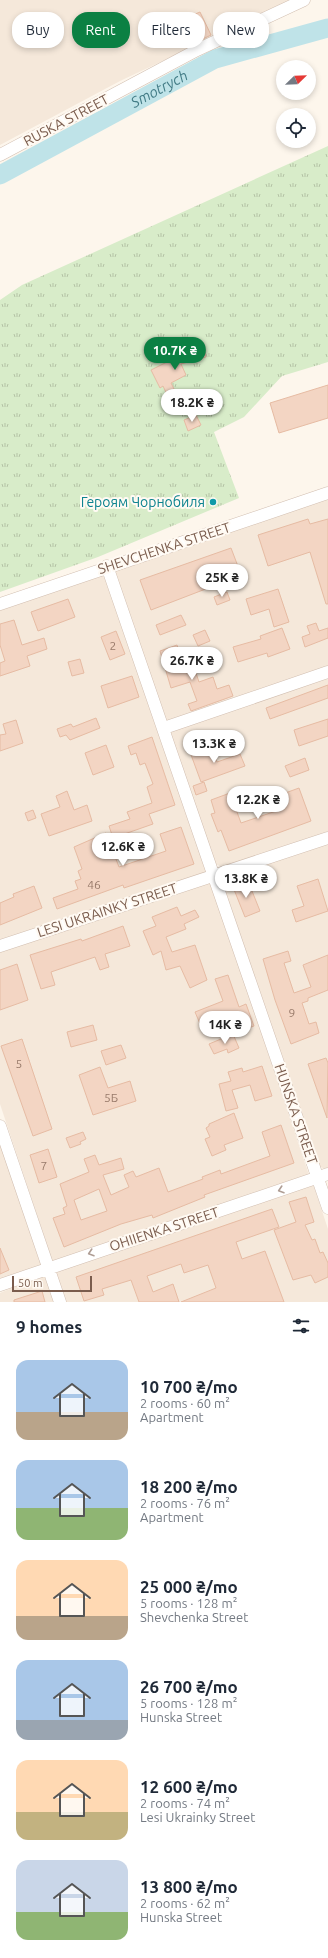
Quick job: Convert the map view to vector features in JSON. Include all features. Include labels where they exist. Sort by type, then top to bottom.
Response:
[{"type":"street","name":"RUSKA STREET","points":[[0,155],[197,50],[304,0]]},
{"type":"street","name":"SHEVCHENKA STREET","points":[[0,604],[107,566],[328,494]]},
{"type":"street","name":"HUNSKA STREET","points":[[107,566],[214,874],[323,1176],[328,1208]]},
{"type":"street","points":[[164,728],[328,672]]},
{"type":"street","name":"LESI UKRAINKY STREET","points":[[0,946],[214,874],[328,838]]},
{"type":"street","points":[[0,1126],[60,1302]]},
{"type":"street","name":"OHIIENKA STREET","points":[[0,1285],[323,1176]]},
{"type":"shaded area","points":[[0,0],[292,0],[267,12],[213,12],[213,37],[205,41],[205,12],[138,12],[138,48],[190,48],[120,81],[0,145]]},
{"type":"shaded area","points":[[328,497],[328,833],[222,867],[213,863],[113,570]]},
{"type":"shaded area","points":[[103,573],[206,872],[0,940],[0,608]]},
{"type":"shaded area","points":[[328,842],[328,1168],[326,1169],[320,1167],[222,881],[225,875]]},
{"type":"shaded area","points":[[210,880],[309,1175],[53,1263],[0,1104],[0,949]]},
{"type":"shaded area","points":[[0,1144],[41,1265],[0,1280]]},
{"type":"shaded area","points":[[313,1184],[328,1229],[328,1302],[66,1302],[55,1271]]},
{"type":"shaded area","points":[[45,1274],[54,1302],[0,1302],[0,1293]]},
{"type":"green space","points":[[328,146],[328,362],[282,376],[244,417],[214,432],[239,498],[98,557],[0,592],[0,300],[22,285]]},
{"type":"building","points":[[205,22],[211,35],[205,38]]},
{"type":"building","points":[[204,348],[206,357],[181,364],[186,375],[171,383],[177,395],[169,399],[163,386],[160,388],[151,370],[185,353]]},
{"type":"building","points":[[328,385],[328,418],[279,433],[270,403]]},
{"type":"building","points":[[196,415],[201,425],[188,431],[184,420]]},
{"type":"building","points":[[308,519],[310,524],[328,519],[328,604],[326,604],[310,552],[268,566],[258,535]]},
{"type":"building","points":[[231,548],[239,569],[214,579],[216,585],[151,610],[140,580]]},
{"type":"building","points":[[278,589],[289,622],[274,627],[269,609],[251,615],[246,599]]},
{"type":"building","points":[[227,592],[230,600],[217,605],[214,597]]},
{"type":"building","points":[[68,599],[75,617],[38,631],[31,612]]},
{"type":"building","points":[[181,615],[186,625],[160,635],[156,625]]},
{"type":"building","points":[[14,620],[22,645],[44,638],[47,649],[27,656],[30,666],[0,676],[0,663],[5,661],[0,645],[0,624]]},
{"type":"building","points":[[316,623],[319,631],[328,628],[328,638],[305,647],[302,637],[310,634],[307,626]]},
{"type":"building","points":[[282,628],[290,649],[268,657],[267,653],[238,662],[233,647],[261,639],[260,636]]},
{"type":"building","points":[[205,630],[210,641],[198,646],[193,635]]},
{"type":"building","points":[[116,631],[125,654],[110,660],[101,637]]},
{"type":"building","points":[[177,645],[186,673],[195,670],[199,682],[213,677],[217,689],[229,685],[233,696],[191,711],[188,704],[197,701],[190,682],[171,688],[160,651]]},
{"type":"building","points":[[80,659],[84,673],[72,676],[68,662]]},
{"type":"building","points":[[132,676],[139,697],[108,708],[101,686]]},
{"type":"building","points":[[328,685],[328,698],[270,719],[266,708]]},
{"type":"building","points":[[96,718],[100,728],[70,740],[66,735],[60,737],[57,729],[71,724],[73,727]]},
{"type":"building","points":[[328,719],[328,736],[299,746],[294,730]]},
{"type":"building","points":[[16,720],[23,743],[0,751],[0,735],[6,734],[3,724]]},
{"type":"building","points":[[152,737],[175,805],[149,814],[153,824],[113,838],[109,826],[130,819],[127,812],[152,803],[147,787],[153,784],[145,763],[140,765],[136,753],[131,755],[128,746]]},
{"type":"building","points":[[106,745],[114,767],[93,775],[85,753]]},
{"type":"building","points":[[211,745],[217,762],[240,754],[245,766],[201,782],[190,752]]},
{"type":"building","points":[[305,758],[309,770],[290,777],[285,766]]},
{"type":"building","points":[[204,782],[207,791],[196,795],[193,786]]},
{"type":"building","points":[[299,788],[311,821],[229,851],[221,830],[218,832],[211,814],[215,813],[211,800],[230,793],[241,823],[282,809],[277,796]]},
{"type":"building","points":[[67,791],[74,810],[87,805],[92,821],[49,836],[41,814],[60,807],[56,796]]},
{"type":"building","points":[[33,810],[36,818],[28,821],[25,813]]},
{"type":"building","points":[[181,827],[194,864],[124,888],[123,885],[57,909],[53,898],[78,889],[75,881],[81,879],[78,871],[82,869],[74,847],[106,833],[119,867],[166,851],[160,834]]},
{"type":"building","points":[[318,879],[328,911],[296,922],[292,910],[304,906],[297,886]]},
{"type":"building","points":[[248,881],[260,911],[245,917],[233,887]]},
{"type":"building","points":[[34,886],[42,908],[0,925],[0,903],[14,897],[13,894]]},
{"type":"building","points":[[177,907],[181,916],[195,910],[199,917],[184,924],[186,929],[166,937],[172,952],[195,945],[207,980],[190,988],[180,966],[166,970],[161,951],[153,955],[143,931],[156,926],[152,917]]},
{"type":"building","points":[[123,926],[130,946],[105,954],[109,967],[100,970],[95,957],[51,972],[55,985],[41,989],[30,955],[81,939],[82,941]]},
{"type":"building","points":[[288,951],[291,961],[284,963],[294,993],[311,987],[303,965],[328,955],[328,990],[308,998],[308,1001],[302,1003],[309,1024],[316,1022],[319,1033],[291,1044],[275,1000],[263,959]]},
{"type":"building","points":[[17,964],[28,1000],[0,1010],[0,970]]},
{"type":"building","points":[[228,975],[239,1007],[246,1004],[254,1026],[229,1035],[222,1017],[201,1026],[195,1012],[223,1001],[215,979]]},
{"type":"building","points":[[93,1025],[97,1040],[71,1047],[67,1032]]},
{"type":"building","points":[[233,1034],[239,1048],[228,1053],[227,1049],[214,1054],[209,1044]]},
{"type":"building","points":[[22,1039],[52,1129],[33,1136],[1,1046]]},
{"type":"building","points":[[121,1045],[126,1058],[106,1065],[101,1051]]},
{"type":"building","points":[[326,1058],[328,1063],[327,1118],[308,1064]]},
{"type":"building","points":[[262,1066],[272,1096],[255,1101],[250,1085],[232,1090],[238,1108],[226,1111],[219,1084],[231,1081],[228,1072],[242,1068],[243,1072]]},
{"type":"building","points":[[100,1067],[108,1088],[130,1081],[136,1101],[93,1115],[79,1075]]},
{"type":"building","points":[[234,1113],[243,1138],[224,1145],[226,1150],[212,1156],[205,1139],[210,1137],[206,1128],[209,1124]]},
{"type":"building","points":[[281,1125],[294,1163],[204,1195],[205,1197],[153,1218],[152,1215],[121,1224],[64,1247],[53,1218],[65,1214],[63,1208],[67,1206],[60,1184],[89,1172],[84,1159],[95,1155],[99,1165],[121,1158],[124,1169],[103,1175],[111,1195],[129,1187],[124,1175],[133,1171],[136,1177],[159,1168],[168,1192],[203,1179],[202,1177],[220,1170],[221,1174],[270,1156],[262,1132]],"holes":[[[99,1189],[107,1211],[81,1220],[74,1200]]]},
{"type":"building","points":[[83,1132],[86,1139],[80,1142],[81,1144],[70,1148],[66,1138]]},
{"type":"building","points":[[48,1149],[57,1177],[39,1183],[30,1155]]},
{"type":"building","points":[[306,1197],[314,1222],[305,1225],[312,1240],[315,1239],[320,1253],[323,1252],[328,1263],[328,1277],[315,1283],[311,1275],[293,1280],[274,1230],[296,1222],[289,1202]]},
{"type":"building","points":[[272,1209],[279,1227],[236,1242],[242,1259],[265,1251],[284,1302],[181,1302],[216,1288],[208,1265],[184,1273],[181,1264],[147,1276],[153,1292],[173,1284],[179,1302],[139,1302],[131,1280],[102,1289],[104,1295],[84,1301],[76,1277]]},
{"type":"building","points":[[0,1248],[9,1270],[0,1274]]},
{"type":"building","points":[[42,1291],[45,1302],[14,1302],[14,1300]]},
{"type":"waterway","name":"Smotrych","points":[[0,175],[215,59],[328,28]]},
{"type":"place","name":"Героям Чорнобиля","points":[[213,502]]}]
